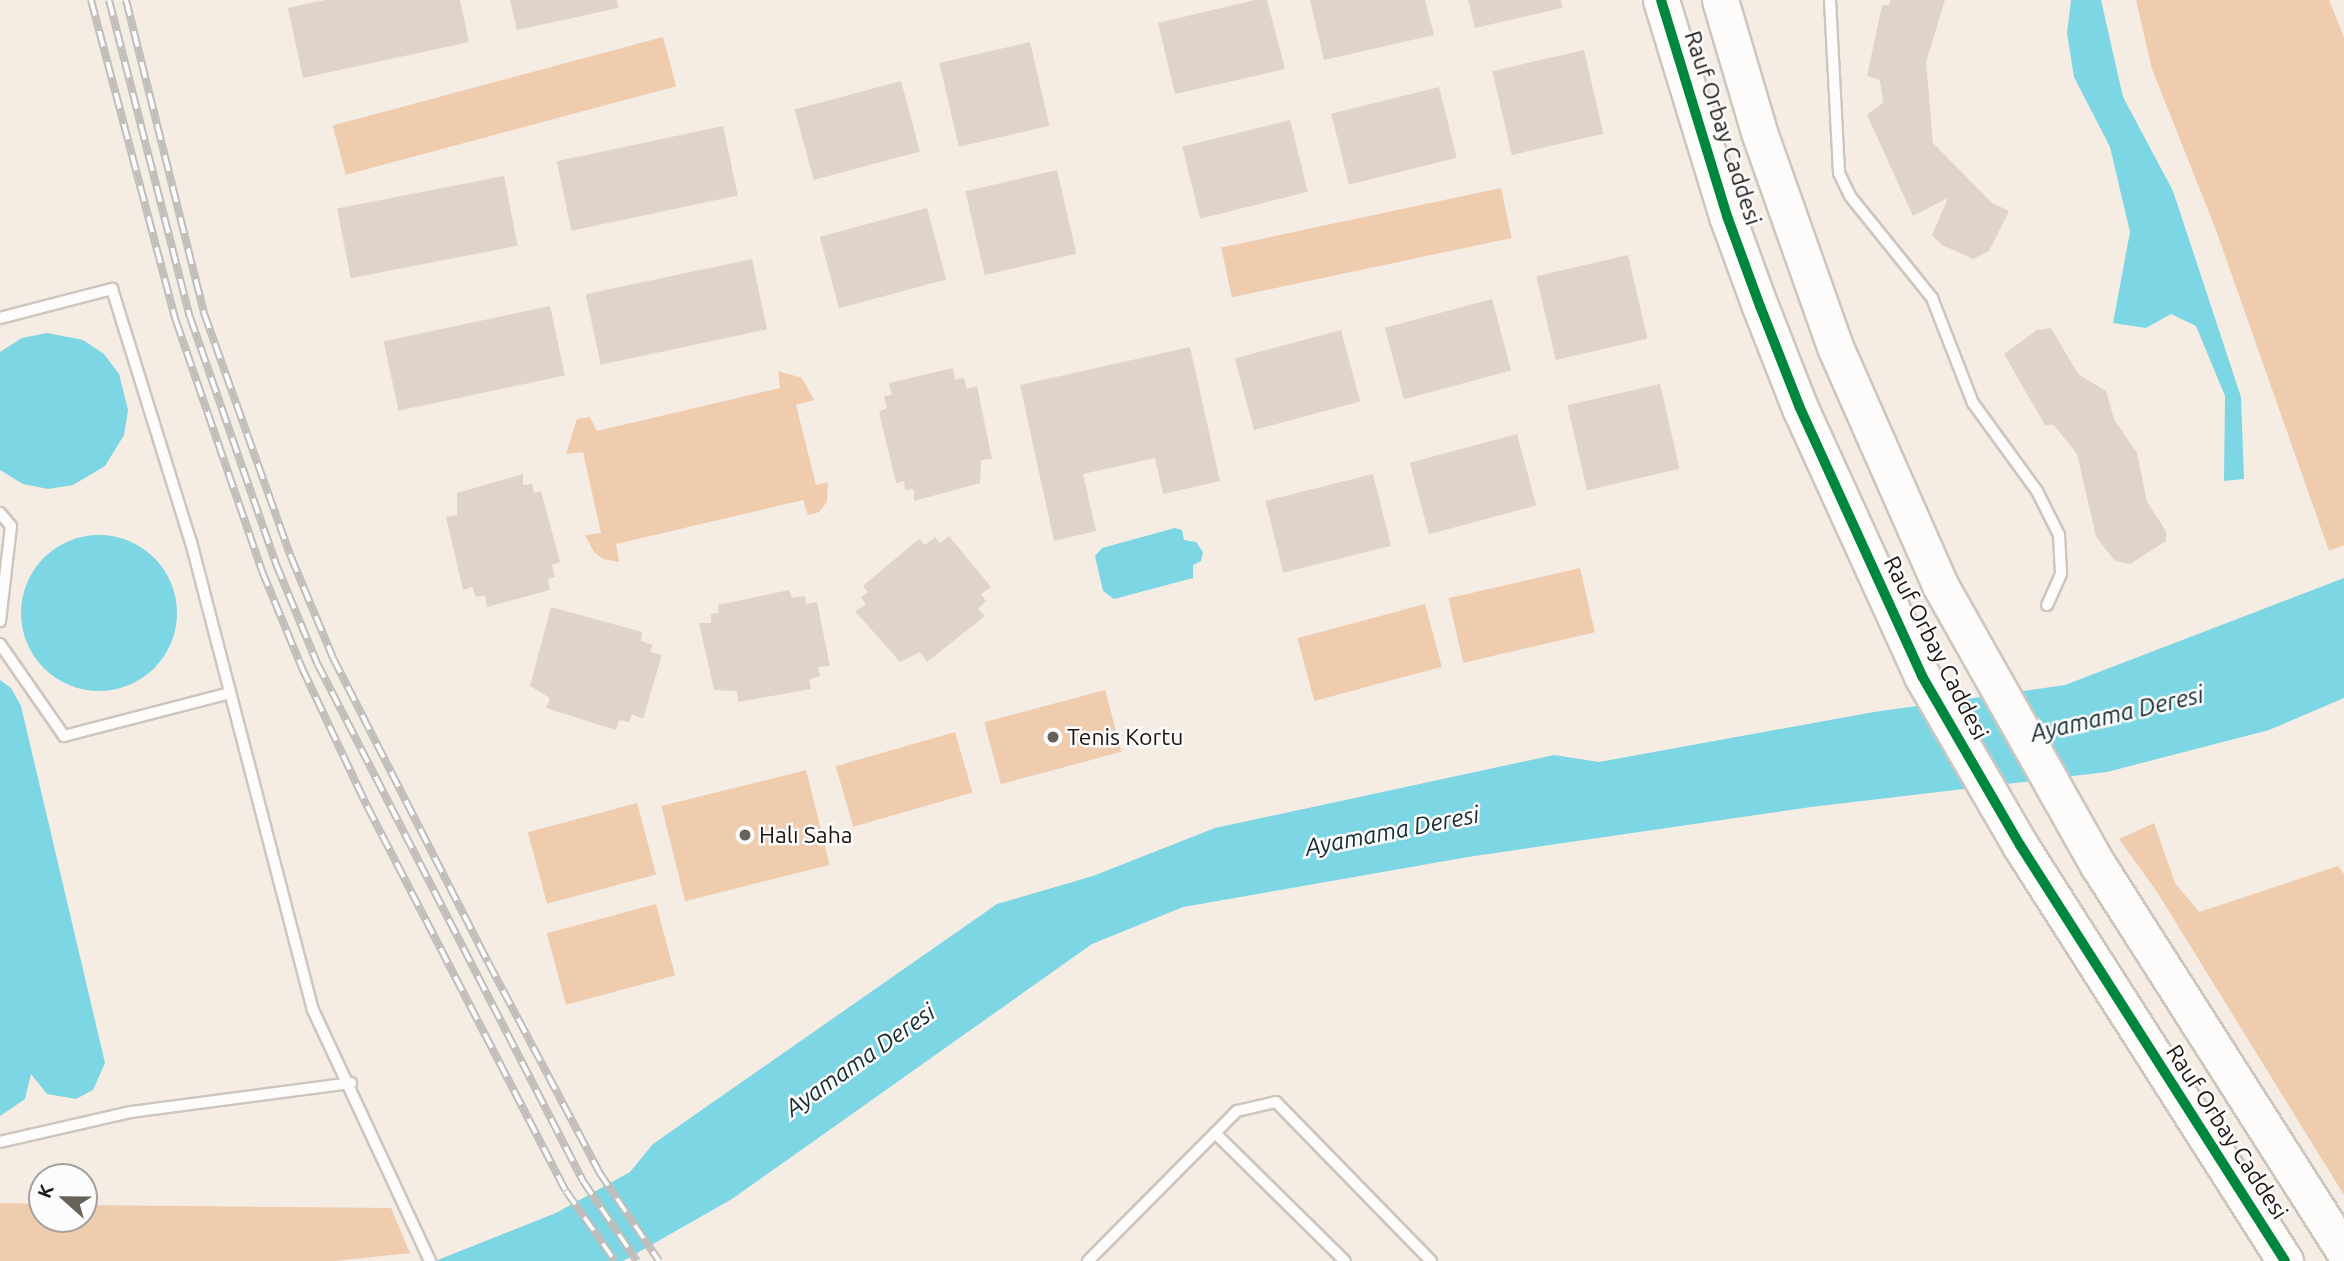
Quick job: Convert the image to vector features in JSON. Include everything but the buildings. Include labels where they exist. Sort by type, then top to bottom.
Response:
[{"type":"highway","name":"Rauf Orbay Caddesi","points":[[1661,0],[1727,216],[1760,306],[1811,433],[1922,677],[2020,845],[2285,1261]]},
{"type":"highway","name":"Rauf Orbay Caddesi","points":[[1720,0],[1759,132],[1836,349],[1897,495],[1978,657],[2061,802],[2344,1251]]},
{"type":"lane","points":[[1830,0],[1839,173],[1850,196],[1932,298],[1973,403],[2037,491],[2059,535],[2061,574],[2047,605]]},
{"type":"lane","points":[[0,318],[112,289],[191,542],[313,1010],[351,1083],[430,1261]]},
{"type":"lane","points":[[0,513],[11,526],[0,621]]},
{"type":"lane","points":[[0,644],[64,736],[230,693]]},
{"type":"lane","points":[[0,1142],[131,1112],[351,1083]]},
{"type":"lane","points":[[1088,1261],[1237,1111],[1276,1102],[1431,1261]]},
{"type":"lane","points":[[1215,1133],[1345,1261]]},
{"type":"shaded area","points":[[2136,0],[2329,0],[2344,37],[2344,545],[2329,551],[2216,230],[2152,69]]},
{"type":"shaded area","points":[[663,37],[676,86],[346,175],[333,126]]},
{"type":"shaded area","points":[[1501,188],[1512,238],[1232,297],[1221,247]]},
{"type":"shaded area","points":[[778,371],[802,378],[814,400],[796,405],[816,485],[828,482],[827,502],[819,512],[808,515],[803,500],[616,544],[619,562],[603,559],[594,552],[585,535],[601,533],[583,452],[566,454],[577,419],[590,417],[597,431],[780,388]]},
{"type":"shaded area","points":[[1580,568],[1595,632],[1463,663],[1448,598]]},
{"type":"shaded area","points":[[1425,604],[1442,667],[1314,701],[1297,638]]},
{"type":"shaded area","name":"Tenis Kortu","points":[[1105,690],[1122,752],[1001,784],[984,722]]},
{"type":"shaded area","points":[[955,732],[972,793],[853,827],[836,766]]},
{"type":"shaded area","name":"Halı Saha","points":[[806,770],[830,865],[685,901],[661,806]]},
{"type":"shaded area","points":[[637,803],[656,874],[547,904],[528,832]]},
{"type":"shaded area","points":[[2154,823],[2175,883],[2199,912],[2338,866],[2344,874],[2344,1195],[2157,892],[2119,839]]},
{"type":"shaded area","points":[[656,904],[675,975],[566,1005],[547,933]]},
{"type":"shaded area","points":[[0,1203],[28,1204],[28,1233],[98,1233],[98,1205],[391,1208],[410,1253],[335,1261],[0,1261]]},
{"type":"water","points":[[2071,0],[2101,0],[2123,97],[2173,191],[2241,397],[2244,479],[2224,481],[2225,396],[2196,326],[2171,314],[2146,328],[2113,323],[2130,232],[2110,147],[2074,77],[2067,33]]},
{"type":"water","points":[[47,333],[83,340],[104,354],[119,374],[128,410],[124,435],[105,466],[73,485],[48,489],[23,484],[0,470],[0,352],[22,338]]},
{"type":"water","points":[[1175,528],[1182,530],[1184,540],[1196,542],[1203,552],[1201,561],[1193,565],[1193,578],[1114,599],[1103,591],[1095,556],[1102,548]]},
{"type":"water","points":[[99,535],[129,541],[154,558],[171,583],[177,613],[171,643],[154,668],[129,685],[99,691],[69,685],[44,668],[27,643],[21,613],[27,583],[44,558],[69,541]]},
{"type":"water","name":"Ayamama Deresi","points":[[2344,578],[2344,698],[2269,730],[2107,772],[1811,807],[1468,857],[1183,907],[1092,944],[732,1199],[623,1261],[435,1261],[556,1213],[630,1172],[653,1144],[997,904],[1093,876],[1215,828],[1554,755],[1599,762],[1874,712],[2065,685]]},
{"type":"water","points":[[0,680],[11,688],[21,706],[105,1063],[93,1090],[76,1099],[47,1094],[31,1074],[25,1099],[0,1116]]},
{"type":"railway","points":[[91,0],[176,321],[262,571],[302,668],[367,806],[566,1191],[615,1261]]},
{"type":"railway","points":[[109,0],[190,317],[276,564],[317,663],[583,1181],[637,1261]]},
{"type":"railway","points":[[126,0],[204,313],[291,557],[333,658],[599,1172],[659,1261]]},
{"type":"cycle path","points":[[1661,0],[1727,216],[1760,306],[1800,408],[1922,676],[2020,845],[2285,1261]]},
{"type":"place","name":"Tenis Kortu","points":[[1053,737]]},
{"type":"place","name":"Halı Saha","points":[[745,835]]}]
